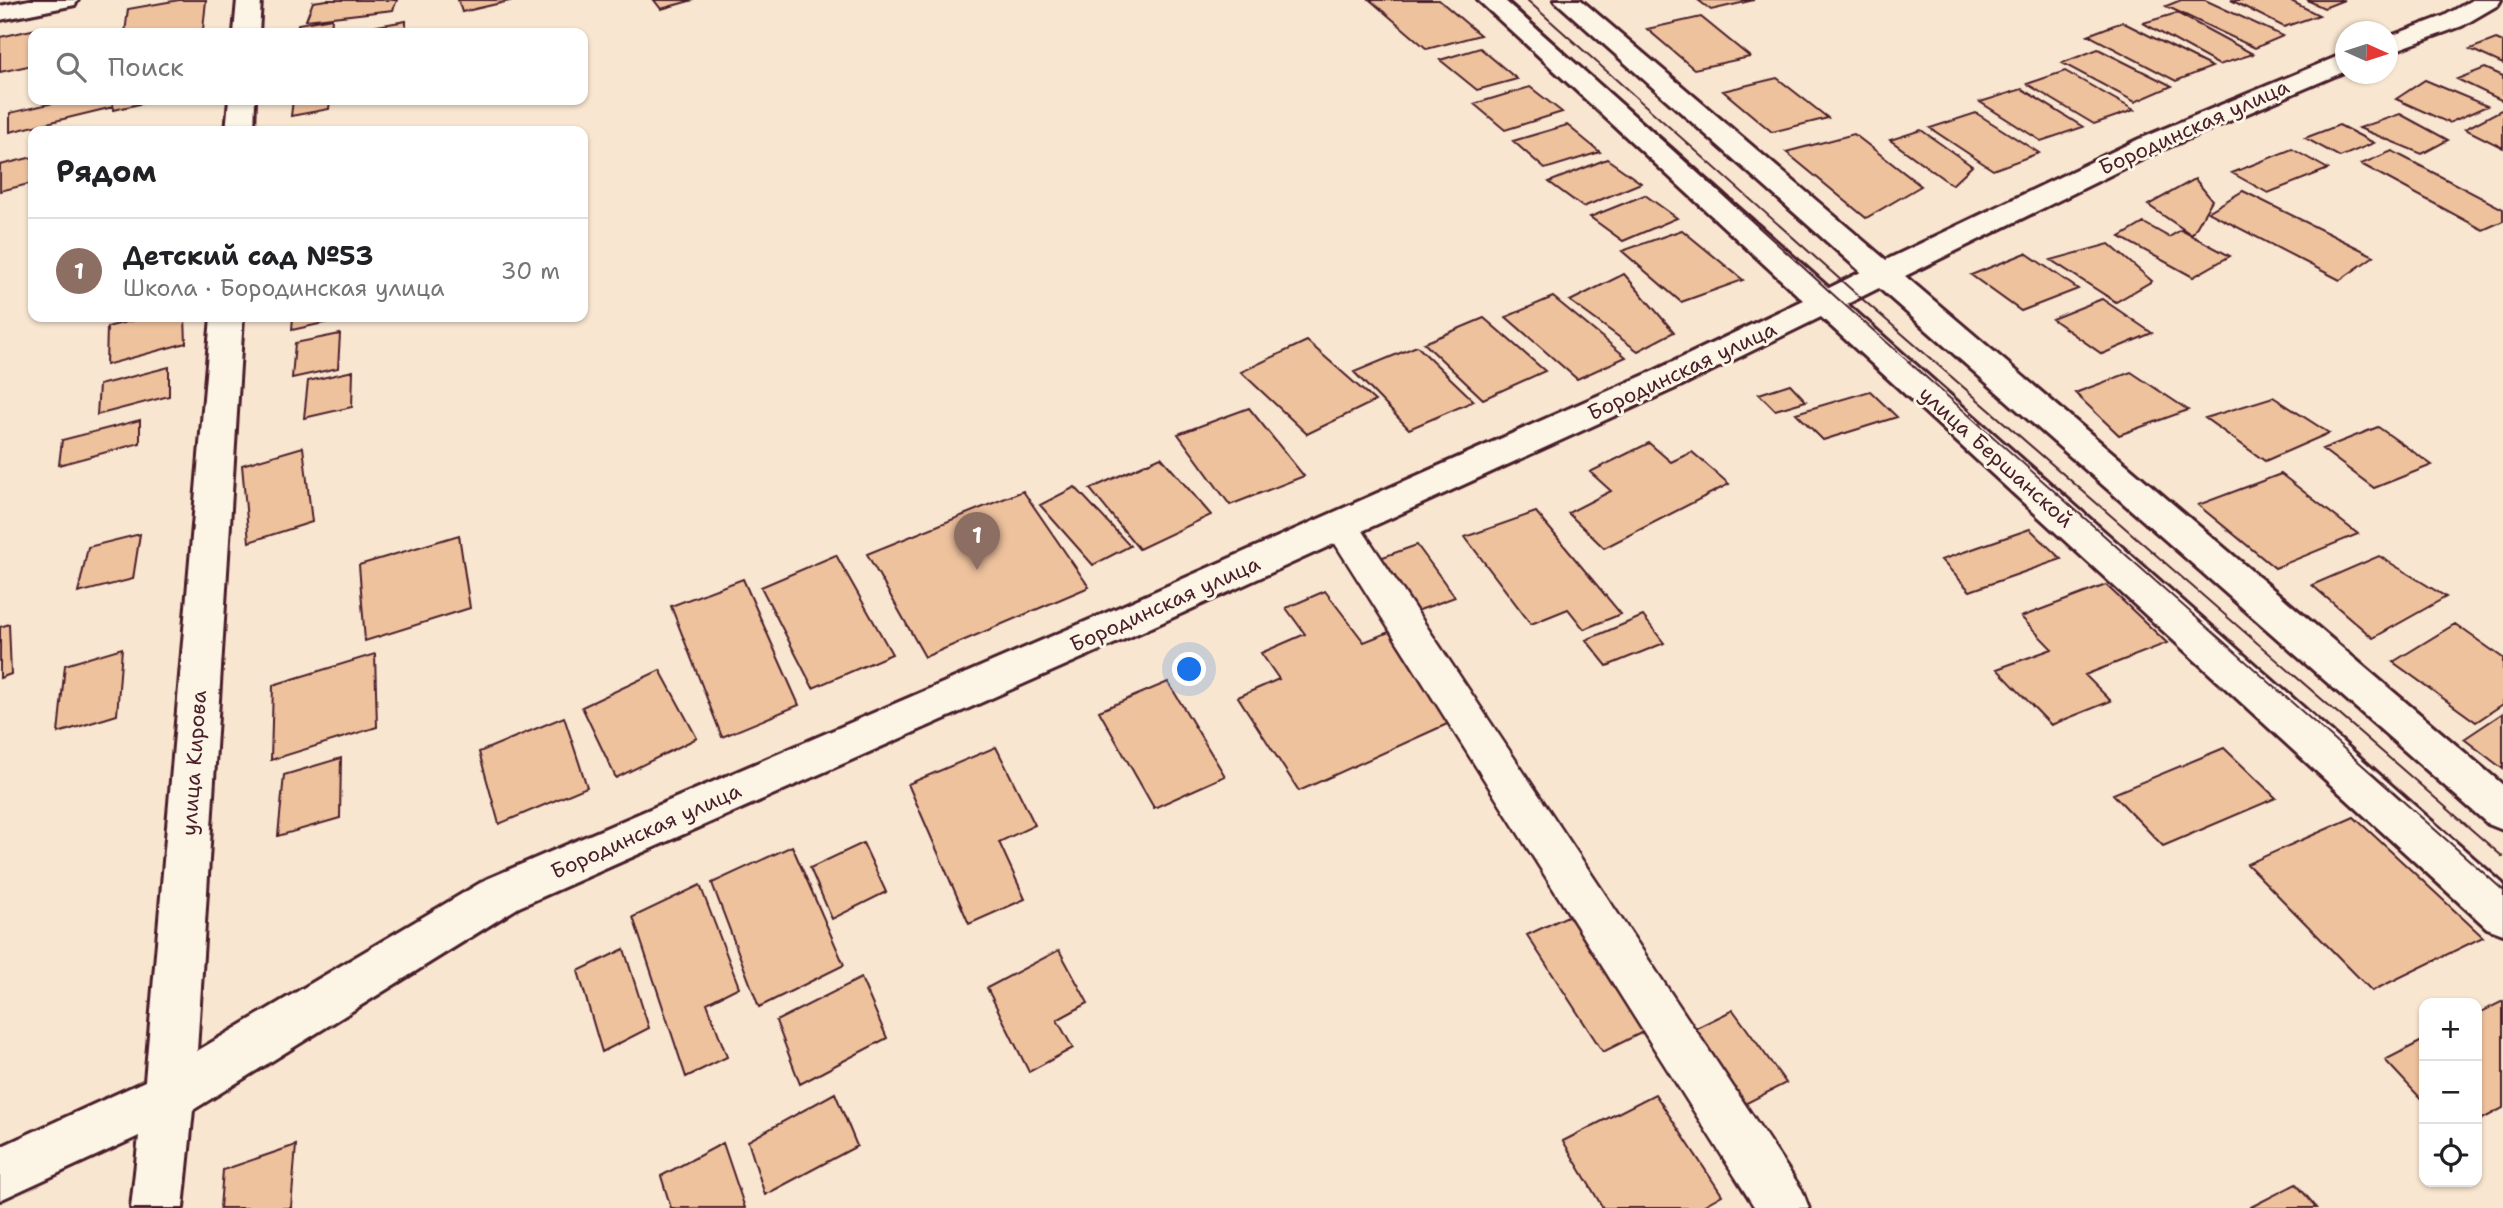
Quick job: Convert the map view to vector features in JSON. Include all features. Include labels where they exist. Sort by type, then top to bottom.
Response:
[{"type":"street","points":[[0,13],[66,0]]},
{"type":"street","points":[[247,28],[249,0]]},
{"type":"street","name":"улица Бершанской","points":[[1490,0],[2503,913]]},
{"type":"street","points":[[1566,0],[2503,811]]},
{"type":"street","points":[[2398,42],[2453,21],[2489,0]]},
{"type":"street","name":"Бородинская улица","points":[[0,1174],[169,1096],[503,893],[1668,379],[2149,145],[2335,66]]},
{"type":"street","points":[[240,126],[242,105]]},
{"type":"street","name":"улица Кирова","points":[[157,1208],[169,1096],[227,322]]},
{"type":"lane","points":[[1340,526],[1784,1208]]},
{"type":"building","points":[[179,0],[206,0],[203,28],[126,28],[128,9]]},
{"type":"building","points":[[397,0],[393,10],[306,20],[313,2]]},
{"type":"building","points":[[458,0],[514,0],[462,12]]},
{"type":"building","points":[[654,0],[693,0],[661,9]]},
{"type":"building","points":[[1370,0],[1439,0],[1480,35],[1427,49]]},
{"type":"building","points":[[1698,0],[1754,0],[1711,10]]},
{"type":"building","points":[[2181,0],[2205,0],[2283,36],[2255,48],[2166,6]]},
{"type":"building","points":[[2231,0],[2289,0],[2319,15],[2284,27]]},
{"type":"building","points":[[2307,0],[2344,0],[2324,8]]},
{"type":"building","points":[[2177,13],[2253,54],[2219,65],[2143,23]]},
{"type":"building","points":[[1701,17],[1750,57],[1694,69],[1647,29]]},
{"type":"building","points":[[332,18],[331,28],[298,28],[298,24]]},
{"type":"building","points":[[406,21],[406,28],[365,28]]},
{"type":"building","points":[[2122,22],[2212,67],[2176,81],[2088,35]]},
{"type":"building","points":[[28,31],[28,66],[0,72],[0,37]]},
{"type":"building","points":[[2496,39],[2503,42],[2503,64],[2470,49]]},
{"type":"building","points":[[1480,48],[1517,79],[1477,90],[1440,60]]},
{"type":"building","points":[[2098,49],[2172,86],[2135,102],[2062,63]]},
{"type":"building","points":[[2485,68],[2503,76],[2503,101],[2457,79]]},
{"type":"building","points":[[2065,71],[2134,110],[2094,124],[2027,84]]},
{"type":"building","points":[[1777,78],[1828,118],[1772,132],[1723,91]]},
{"type":"building","points":[[2425,80],[2487,106],[2449,123],[2396,99]]},
{"type":"building","points":[[1530,87],[1562,112],[1505,130],[1474,104]]},
{"type":"building","points":[[2022,89],[2083,127],[2041,141],[1980,102]]},
{"type":"building","points":[[44,105],[113,107],[10,132],[10,113]]},
{"type":"building","points":[[113,105],[135,105],[114,110]]},
{"type":"building","points":[[292,105],[329,105],[329,109],[291,116]]},
{"type":"building","points":[[2501,110],[2503,148],[2465,129]]},
{"type":"building","points":[[1976,113],[2039,153],[1993,170],[1930,128]]},
{"type":"building","points":[[2400,114],[2448,140],[2422,154],[2359,128]]},
{"type":"building","points":[[1567,125],[1600,152],[1545,169],[1513,141]]},
{"type":"building","points":[[2339,125],[2374,143],[2340,157],[2305,138]]},
{"type":"building","points":[[1921,130],[1972,166],[1952,185],[1890,140]]},
{"type":"building","points":[[1854,134],[1921,186],[1866,218],[1786,152]]},
{"type":"building","points":[[2292,149],[2328,169],[2268,193],[2232,173]]},
{"type":"building","points":[[2392,151],[2503,209],[2503,221],[2483,230],[2361,164]]},
{"type":"building","points":[[28,158],[28,184],[0,191],[0,165]]},
{"type":"building","points":[[1607,159],[1641,183],[1583,207],[1549,182]]},
{"type":"building","points":[[2195,179],[2212,200],[2192,235],[2148,205]]},
{"type":"building","points":[[2243,191],[2374,256],[2340,280],[2208,212]]},
{"type":"building","points":[[1645,195],[1677,218],[1623,241],[1590,217]]},
{"type":"building","points":[[2144,223],[2169,237],[2181,230],[2230,256],[2193,277],[2120,237]]},
{"type":"building","points":[[1682,230],[1743,280],[1681,302],[1622,251]]},
{"type":"building","points":[[2109,244],[2152,281],[2116,302],[2051,260]]},
{"type":"building","points":[[2026,253],[2078,289],[2021,311],[1971,275]]},
{"type":"building","points":[[1624,274],[1674,332],[1638,351],[1570,301]]},
{"type":"building","points":[[1553,297],[1626,357],[1577,379],[1506,317]]},
{"type":"building","points":[[2102,299],[2152,333],[2102,354],[2052,319]]},
{"type":"building","points":[[1484,318],[1545,371],[1483,399],[1424,343]]},
{"type":"building","points":[[126,322],[185,322],[186,343],[106,365],[107,327]]},
{"type":"building","points":[[293,322],[328,322],[292,330]]},
{"type":"building","points":[[340,334],[338,368],[292,378],[295,343]]},
{"type":"building","points":[[1307,341],[1375,401],[1307,434],[1241,372]]},
{"type":"building","points":[[1417,346],[1474,401],[1409,429],[1354,372]]},
{"type":"building","points":[[169,367],[169,396],[97,415],[99,385]]},
{"type":"building","points":[[353,371],[352,407],[304,418],[308,381]]},
{"type":"building","points":[[2131,372],[2188,410],[2119,435],[2075,393]]},
{"type":"building","points":[[1790,384],[1806,401],[1775,410],[1759,394]]},
{"type":"building","points":[[1870,391],[1897,417],[1823,440],[1796,413]]},
{"type":"building","points":[[2273,397],[2329,433],[2265,461],[2205,418]]},
{"type":"building","points":[[1249,408],[1304,476],[1230,505],[1178,434]]},
{"type":"building","points":[[140,420],[140,443],[59,465],[62,440]]},
{"type":"building","points":[[2378,427],[2432,465],[2374,488],[2322,449]]},
{"type":"building","points":[[1649,443],[1671,462],[1692,452],[1729,484],[1604,548],[1568,513],[1611,491],[1590,472]]},
{"type":"building","points":[[303,447],[312,522],[249,542],[242,465]]},
{"type":"building","points":[[1161,457],[1211,515],[1139,549],[1090,489]]},
{"type":"building","points":[[2281,474],[2358,534],[2275,568],[2198,505]]},
{"type":"building","points":[[1075,487],[1130,546],[1093,565],[1040,505]]},
{"type":"building","points":[[1023,491],[1089,587],[925,657],[867,554]]},
{"type":"building","points":[[1536,512],[1621,614],[1584,629],[1568,609],[1531,624],[1465,537]]},
{"type":"building","points":[[2030,529],[2061,559],[1970,591],[1941,560]]},
{"type":"building","points":[[140,534],[133,579],[78,593],[88,547]]},
{"type":"building","points":[[459,535],[470,608],[365,641],[359,565]]},
{"type":"building","points":[[1417,545],[1455,597],[1414,612],[1377,559]]},
{"type":"building","points":[[836,555],[892,654],[813,688],[761,587]]},
{"type":"building","points":[[2379,556],[2446,597],[2373,638],[2312,585]]},
{"type":"building","points":[[743,579],[799,705],[722,737],[671,606]]},
{"type":"building","points":[[2106,585],[2167,643],[2085,675],[2111,701],[2051,725],[1997,669],[2052,649],[2021,617]]},
{"type":"building","points":[[1325,591],[1364,642],[1389,632],[1456,720],[1299,791],[1238,697],[1279,679],[1261,653],[1305,634],[1286,608]]},
{"type":"building","points":[[1643,616],[1664,643],[1607,666],[1586,640]]},
{"type":"building","points":[[9,624],[11,674],[0,678],[0,627]]},
{"type":"building","points":[[2455,624],[2503,658],[2503,704],[2476,722],[2393,662]]},
{"type":"building","points":[[122,648],[117,715],[58,733],[65,665]]},
{"type":"building","points":[[375,654],[377,727],[271,760],[273,685]]},
{"type":"building","points":[[660,670],[697,738],[616,778],[582,707]]},
{"type":"building","points":[[1168,682],[1225,776],[1154,808],[1099,711]]},
{"type":"building","points":[[2503,713],[2503,769],[2464,739]]},
{"type":"building","points":[[564,717],[587,787],[499,824],[479,752]]},
{"type":"building","points":[[996,747],[1035,825],[999,842],[1025,899],[969,924],[908,784]]},
{"type":"building","points":[[2224,748],[2276,798],[2163,846],[2113,794]]},
{"type":"building","points":[[341,758],[340,818],[278,836],[284,775]]},
{"type":"building","points":[[2354,817],[2483,937],[2372,991],[2247,864]]},
{"type":"building","points":[[863,843],[886,892],[832,919],[810,868]]},
{"type":"building","points":[[792,846],[844,965],[759,1007],[712,883]]},
{"type":"building","points":[[700,885],[739,987],[707,1003],[727,1057],[686,1077],[633,917]]},
{"type":"building","points":[[1572,914],[1649,1029],[1603,1052],[1527,935]]},
{"type":"building","points":[[624,949],[649,1028],[602,1052],[578,971]]},
{"type":"building","points":[[1059,950],[1088,1003],[1057,1020],[1073,1048],[1029,1072],[987,988]]},
{"type":"building","points":[[861,978],[887,1038],[800,1084],[776,1021]]},
{"type":"building","points":[[2503,1001],[2503,1108],[2482,1119],[2482,1061],[2482,1012]]},
{"type":"building","points":[[1733,1010],[1786,1083],[1737,1108],[1686,1033]]},
{"type":"building","points":[[2419,1043],[2419,1097],[2385,1060]]},
{"type":"building","points":[[835,1093],[857,1146],[765,1195],[748,1141]]},
{"type":"building","points":[[1655,1094],[1722,1195],[1699,1208],[1603,1208],[1563,1141]]},
{"type":"building","points":[[723,1143],[745,1208],[671,1208],[661,1176]]},
{"type":"building","points":[[296,1145],[291,1208],[220,1208],[223,1170]]},
{"type":"building","points":[[2296,1184],[2317,1208],[2249,1208]]},
{"type":"tram line","points":[[1508,0],[1837,298],[2503,890]]},
{"type":"tram line","points":[[1527,0],[1853,291],[2503,857]]},
{"type":"place","name":"Детский сад №53","points":[[977,570]]}]
